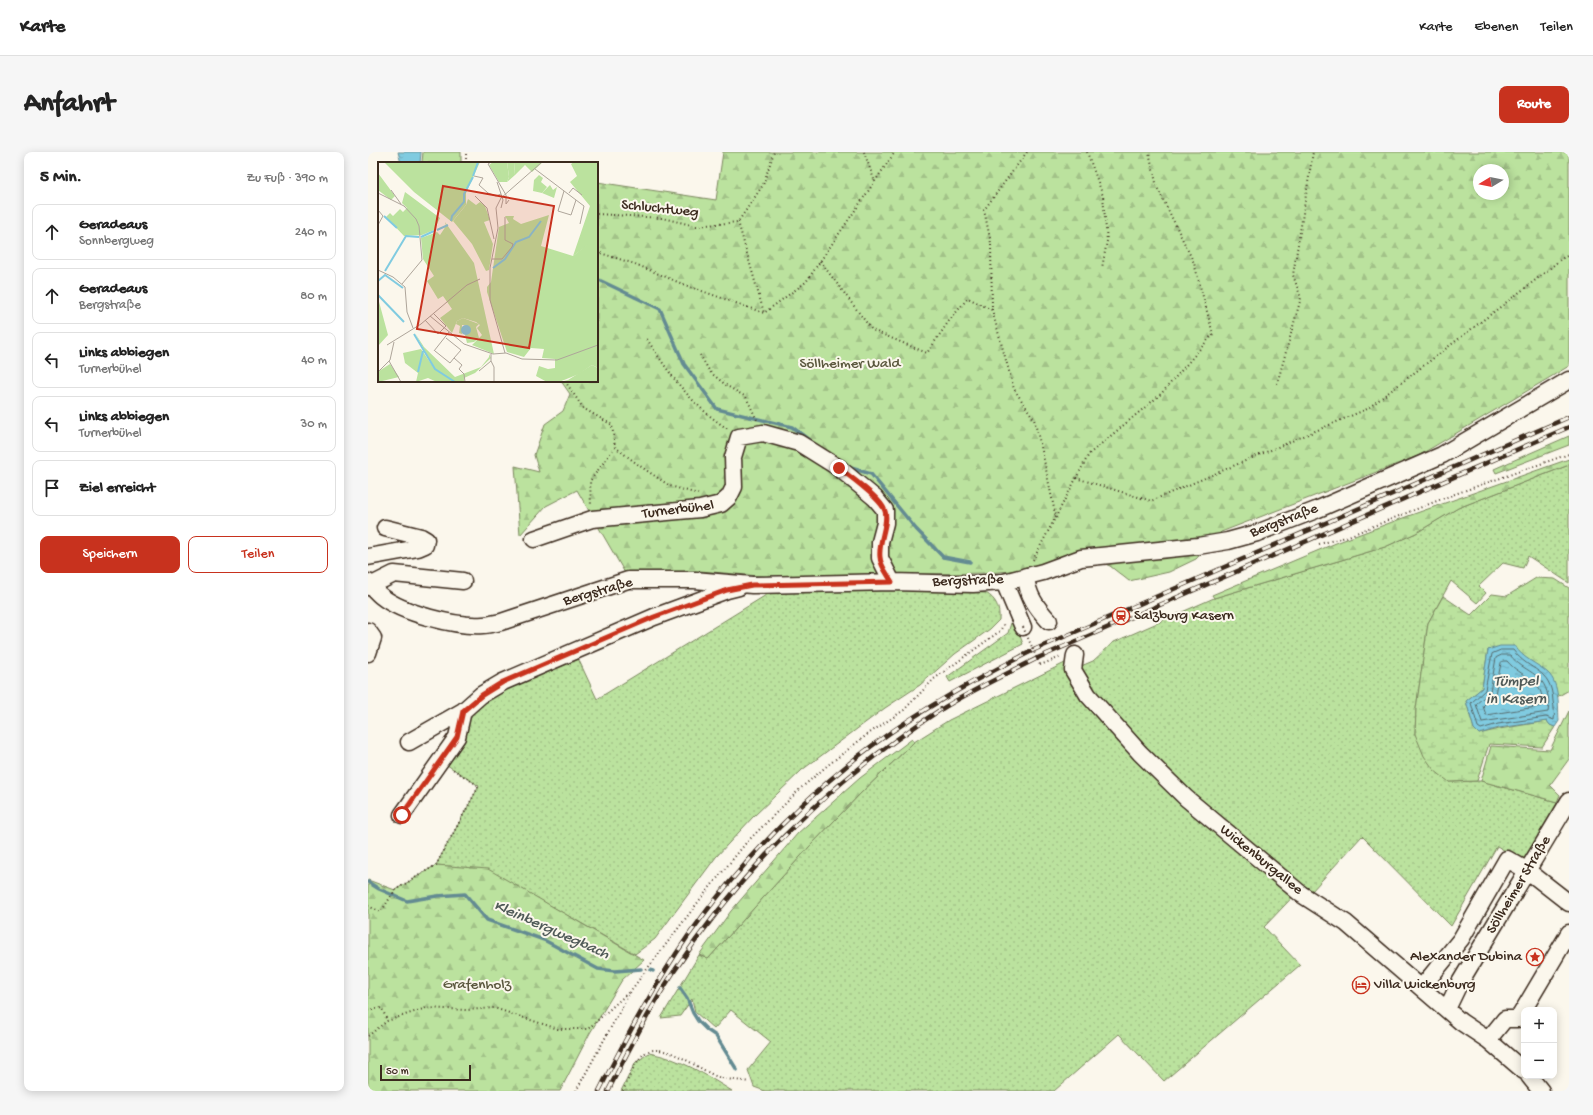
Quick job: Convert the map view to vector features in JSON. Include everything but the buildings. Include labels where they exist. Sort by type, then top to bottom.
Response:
[{"type":"street","name":"Bergstraße","points":[[369,585],[381,596],[399,606],[434,619],[460,625],[475,626],[502,622],[628,580],[694,580],[752,585],[892,582],[973,584],[1004,582],[1043,572],[1081,558],[1198,546],[1228,541],[1257,533],[1316,510],[1442,455],[1569,380]]},
{"type":"street","points":[[739,436],[763,433],[799,443],[839,468],[875,498],[885,510],[885,523],[880,542],[880,558],[892,582]]},
{"type":"street","name":"Turnerbühel","points":[[534,539],[592,519],[700,509],[721,504],[729,497],[734,487],[732,457],[739,436]]},
{"type":"street","points":[[368,557],[418,548],[424,545],[426,540],[421,537],[385,528]]},
{"type":"street","points":[[369,585],[394,574],[463,582]]},
{"type":"street","points":[[1026,576],[1027,585],[1032,599],[1049,621]]},
{"type":"street","points":[[1004,582],[1023,627]]},
{"type":"street","points":[[409,742],[463,711],[482,695],[503,682],[654,617],[727,590],[752,585]]},
{"type":"street","points":[[368,631],[373,638],[368,653]]},
{"type":"street","name":"Wickenburgallee","points":[[1070,655],[1073,670],[1088,695],[1140,753],[1186,798],[1301,894],[1346,923],[1447,1009]]},
{"type":"street","points":[[402,815],[457,737],[463,711]]},
{"type":"street","name":"Söllheimer Straße","points":[[1447,1009],[1459,984],[1528,870],[1562,827],[1569,801]]},
{"type":"street","points":[[1422,987],[1461,939],[1507,859],[1528,870],[1569,902]]},
{"type":"street","points":[[1488,1040],[1505,1019],[1518,1019],[1569,933]]},
{"type":"street","points":[[1447,1009],[1461,1022],[1488,1040],[1521,1068]]},
{"type":"street","points":[[1531,1079],[1541,1091]]},
{"type":"path","points":[[764,313],[738,222],[763,184],[774,152]]},
{"type":"path","points":[[864,152],[875,182]]},
{"type":"path","points":[[764,313],[806,282],[895,152]]},
{"type":"path","points":[[1027,152],[984,210],[991,243],[992,310],[1014,390],[1034,419],[1056,518]]},
{"type":"path","points":[[1087,152],[1103,196],[1107,241],[1102,268]]},
{"type":"path","points":[[1026,576],[1089,454],[1161,394],[1213,334],[1194,263],[1157,187],[1149,152]]},
{"type":"path","points":[[1277,384],[1301,298],[1293,276],[1313,152]]},
{"type":"path","name":"Schluchtweg","points":[[598,214],[662,218],[696,226],[738,222]]},
{"type":"path","points":[[598,252],[635,264],[685,285],[764,313]]},
{"type":"path","points":[[1076,478],[1151,501],[1367,409],[1561,259],[1569,255]]},
{"type":"path","points":[[820,261],[872,330],[927,353],[949,320],[968,298],[992,310]]},
{"type":"path","points":[[647,339],[670,374],[690,399],[715,421],[739,436]]},
{"type":"path","points":[[700,354],[710,372],[727,386],[746,397],[763,433]]},
{"type":"path","points":[[566,382],[583,408],[612,425],[615,447],[590,481],[592,519]]},
{"type":"path","points":[[615,447],[670,486],[693,492],[721,504]]},
{"type":"path","points":[[1320,544],[1346,537],[1452,495],[1569,454]]},
{"type":"path","points":[[576,1091],[632,989],[719,875],[746,843],[801,788],[868,734],[904,710],[934,679],[1000,631],[1005,622]]},
{"type":"path","points":[[1023,627],[1040,665],[1070,655]]},
{"type":"path","points":[[368,906],[381,912],[395,890],[436,865],[480,786],[440,761]]},
{"type":"path","points":[[368,1036],[387,1021],[426,1008],[467,1010],[494,1008],[558,1029],[588,1029],[632,989]]},
{"type":"path","points":[[368,1010],[382,1008],[387,1021]]},
{"type":"path","points":[[623,1091],[639,1058],[647,1052],[653,1050],[675,1055],[718,1076],[749,1082]]},
{"type":"green space","points":[[423,152],[461,152],[461,162],[422,162]]},
{"type":"green space","name":"Söllheimer Wald","points":[[723,152],[1569,152],[1569,366],[1418,456],[1221,532],[1196,559],[1169,572],[1129,581],[1110,566],[1081,554],[1034,569],[987,573],[771,577],[700,571],[625,573],[577,490],[546,506],[520,535],[515,466],[539,472],[534,455],[545,424],[563,411],[570,394],[562,382],[598,382],[598,182],[716,200]]},
{"type":"green space","points":[[1569,436],[1569,445],[1496,473],[1494,469]]},
{"type":"green space","points":[[1569,459],[1569,465],[1458,508],[1416,533],[1385,547],[1214,598],[1212,595],[1336,543]]},
{"type":"green space","points":[[1569,465],[1569,583],[1528,556],[1523,568],[1503,563],[1479,586],[1486,593],[1477,603],[1451,581],[1428,623],[1416,709],[1415,734],[1449,782],[1481,781],[1557,802],[1557,807],[1524,862],[1497,846],[1451,926],[1362,836],[1311,892],[1303,886],[1264,927],[1300,965],[1164,1081],[1119,1034],[1054,1091],[765,1091],[754,1087],[748,1070],[771,1042],[731,1010],[714,1029],[695,1012],[692,999],[680,1016],[661,1018],[699,955],[708,959],[809,847],[860,794],[914,742],[949,720],[1069,661],[1074,669],[1093,661],[1114,642],[1214,598],[1385,547],[1416,533],[1458,508]]},
{"type":"green space","points":[[1536,578],[1555,579],[1569,588],[1569,690],[1557,697],[1554,684],[1549,674],[1520,654],[1515,646],[1488,650],[1482,688],[1466,701],[1474,729],[1479,734],[1547,721],[1550,725],[1555,727],[1542,747],[1489,744],[1477,781],[1449,782],[1434,770],[1424,756],[1415,734],[1416,709],[1428,623],[1443,596],[1471,615],[1492,594],[1507,596]]},
{"type":"green space","points":[[923,590],[986,593],[997,604],[999,620],[990,629],[955,654],[920,685],[885,708],[802,770],[753,817],[716,857],[655,939],[635,954],[488,870],[436,865],[479,786],[444,763],[460,737],[472,712],[504,688],[576,654],[597,699],[771,592]]},
{"type":"green space","points":[[1015,622],[1023,644],[950,682],[947,677],[1008,633],[1011,623]]},
{"type":"green space","points":[[1569,711],[1569,759],[1550,785],[1560,795],[1557,802],[1481,781],[1491,746],[1550,750]]},
{"type":"green space","points":[[912,739],[914,742],[860,794],[809,847],[708,959],[699,955],[731,911],[798,833],[860,778]]},
{"type":"green space","name":"Grafenholz","points":[[436,865],[488,869],[644,960],[622,980],[590,1033],[560,1091],[368,1091],[368,880],[395,890]]},
{"type":"green space","points":[[649,1053],[682,1063],[732,1091],[621,1091],[635,1063]]},
{"type":"water","points":[[398,152],[421,152],[420,162],[401,162]]},
{"type":"water","name":"Tümpel in Kasern","points":[[1500,646],[1515,646],[1526,658],[1548,673],[1552,678],[1555,683],[1558,703],[1559,721],[1555,727],[1550,725],[1547,721],[1499,728],[1479,734],[1474,729],[1466,701],[1482,688],[1488,650]]},
{"type":"waterway","points":[[598,279],[660,309],[684,364],[717,409],[792,427],[813,443]]},
{"type":"waterway","points":[[848,467],[871,474],[916,529],[943,557],[970,562]]},
{"type":"waterway","name":"Kleinbergwegbach","points":[[368,882],[379,889],[407,901],[437,896],[465,894],[487,920],[544,940],[598,969],[615,971],[641,969]]},
{"type":"waterway","name":"Kleinbergwegbach","points":[[680,988],[687,998],[698,1021],[716,1036],[737,1070]]},
{"type":"railway","points":[[599,1091],[652,993],[688,936],[706,911],[745,864],[788,819],[856,758],[898,727],[966,685],[1036,649],[1569,417]]},
{"type":"railway","points":[[608,1091],[664,987],[700,934],[729,897],[760,862],[827,795],[863,765],[940,710],[989,682],[1040,657],[1569,427]]},
{"type":"place","name":"Salzburg Kasern","points":[[1121,616]]},
{"type":"place","name":"Alexander Dubina","points":[[1535,957]]},
{"type":"place","name":"Villa Wickenburg","points":[[1361,985]]},
{"type":"route","points":[[402,815],[457,737],[463,711],[482,695],[503,682],[654,617],[727,590],[752,585],[892,582],[880,558],[880,542],[885,523],[885,510],[875,498],[839,468]]}]
